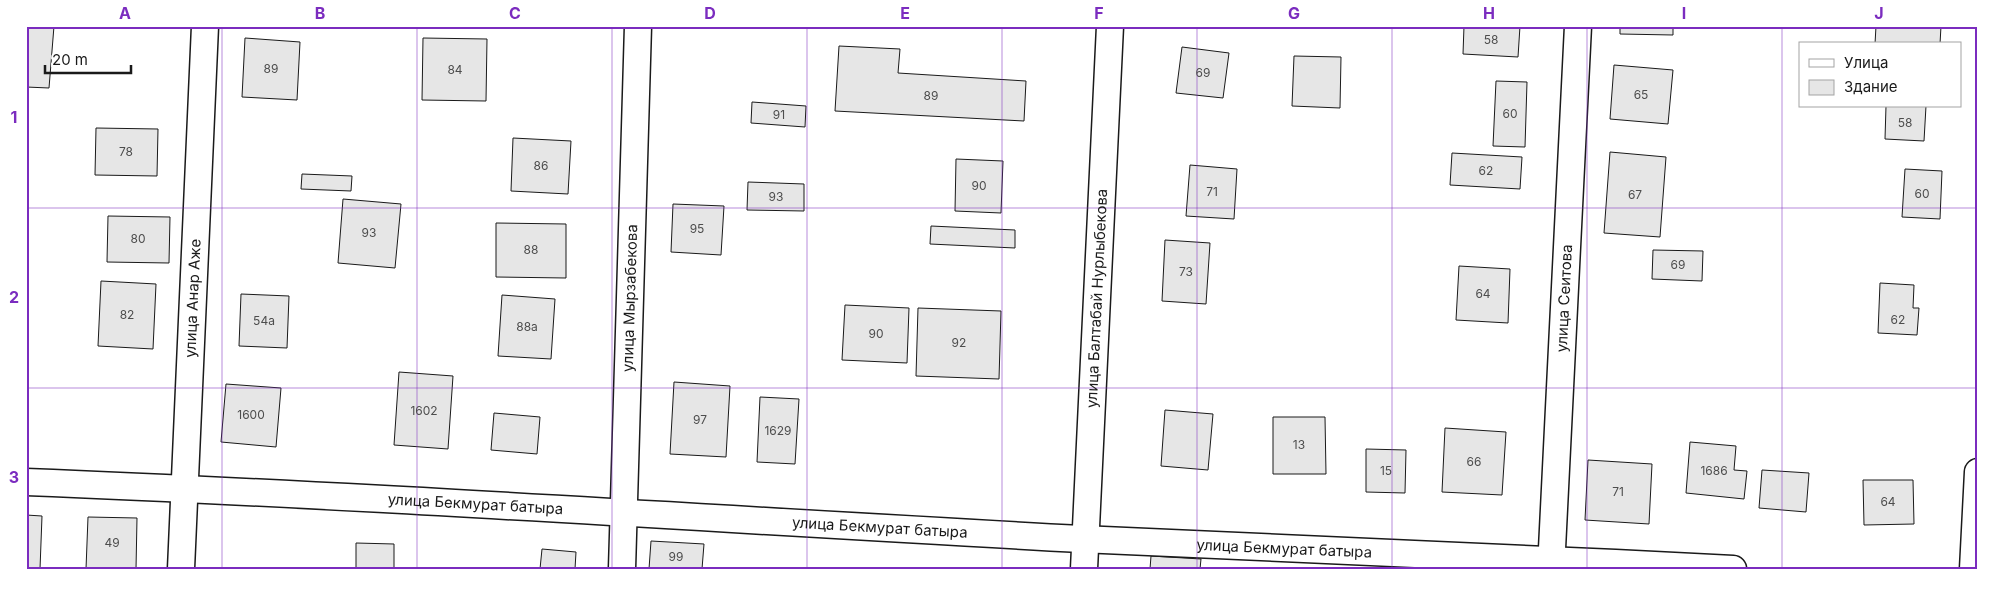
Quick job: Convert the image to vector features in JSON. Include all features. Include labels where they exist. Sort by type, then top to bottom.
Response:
[{"type":"street","name":"улица Анар Аже","points":[[181,569],[205,26]]},
{"type":"street","name":"улица Мырзабекова","points":[[622,569],[638,26]]},
{"type":"street","name":"улица Балтабай Нурлыбекова","points":[[1084,569],[1110,26]]},
{"type":"street","name":"улица Сеитова","points":[[1551,564],[1578,26]]},
{"type":"street","points":[[1973,569],[1978,472]]},
{"type":"street","name":"улица Бекмурат батыра","points":[[26,482],[624,512],[1551,564],[1734,569]]},
{"type":"building","points":[[26,26],[54,26],[49,88],[26,87]]},
{"type":"building","points":[[1464,26],[1520,26],[1518,57],[1463,54]]},
{"type":"building","points":[[1620,26],[1673,26],[1673,35],[1620,34]]},
{"type":"building","points":[[1876,26],[1941,26],[1940,42],[1875,42]]},
{"type":"building","points":[[245,38],[300,42],[297,100],[242,97]]},
{"type":"building","points":[[423,38],[487,39],[486,101],[422,100]]},
{"type":"building","points":[[839,46],[900,49],[898,73],[1026,81],[1024,121],[835,111]]},
{"type":"building","points":[[1182,47],[1229,53],[1223,98],[1176,93]]},
{"type":"building","points":[[1294,56],[1341,57],[1340,108],[1292,106]]},
{"type":"building","points":[[1614,65],[1673,70],[1668,124],[1610,119]]},
{"type":"building","points":[[1496,81],[1527,82],[1525,147],[1493,146]]},
{"type":"building","points":[[752,102],[806,106],[805,127],[751,123]]},
{"type":"building","points":[[1886,108],[1926,108],[1924,141],[1885,139]]},
{"type":"building","points":[[96,128],[158,129],[157,176],[95,175]]},
{"type":"building","points":[[513,138],[571,141],[568,194],[511,191]]},
{"type":"building","points":[[1610,152],[1666,157],[1660,237],[1604,233]]},
{"type":"building","points":[[1452,153],[1522,157],[1520,189],[1450,185]]},
{"type":"building","points":[[956,159],[1003,161],[1001,213],[955,211]]},
{"type":"building","points":[[1190,165],[1237,169],[1234,219],[1186,216]]},
{"type":"building","points":[[1905,169],[1942,171],[1940,219],[1902,217]]},
{"type":"building","points":[[302,174],[352,176],[351,191],[301,189]]},
{"type":"building","points":[[748,182],[804,184],[804,211],[747,210]]},
{"type":"building","points":[[343,199],[401,204],[395,268],[338,263]]},
{"type":"building","points":[[673,204],[724,206],[721,255],[671,252]]},
{"type":"building","points":[[108,216],[170,217],[169,263],[107,262]]},
{"type":"building","points":[[496,223],[566,224],[566,278],[496,277]]},
{"type":"building","points":[[931,226],[1015,230],[1015,248],[930,244]]},
{"type":"building","points":[[1165,240],[1210,243],[1206,304],[1162,301]]},
{"type":"building","points":[[1653,250],[1703,251],[1702,281],[1652,279]]},
{"type":"building","points":[[1459,266],[1510,269],[1508,323],[1456,320]]},
{"type":"building","points":[[101,281],[156,284],[153,349],[98,346]]},
{"type":"building","points":[[1880,283],[1914,285],[1913,308],[1919,308],[1917,335],[1878,333]]},
{"type":"building","points":[[241,294],[289,296],[287,348],[239,346]]},
{"type":"building","points":[[502,295],[555,299],[551,359],[498,356]]},
{"type":"building","points":[[845,305],[909,308],[907,363],[842,360]]},
{"type":"building","points":[[918,308],[1001,311],[999,379],[916,376]]},
{"type":"building","points":[[399,372],[453,376],[448,449],[394,445]]},
{"type":"building","points":[[674,382],[730,386],[726,457],[670,454]]},
{"type":"building","points":[[226,384],[281,388],[276,447],[221,442]]},
{"type":"building","points":[[760,397],[799,399],[795,464],[757,462]]},
{"type":"building","points":[[1165,410],[1213,414],[1208,470],[1161,466]]},
{"type":"building","points":[[494,413],[540,417],[537,454],[491,450]]},
{"type":"building","points":[[1273,417],[1325,417],[1326,474],[1273,474]]},
{"type":"building","points":[[1445,428],[1506,432],[1502,495],[1442,492]]},
{"type":"building","points":[[1690,442],[1736,446],[1734,470],[1747,471],[1744,499],[1686,493]]},
{"type":"building","points":[[1366,449],[1406,450],[1405,493],[1366,492]]},
{"type":"building","points":[[1588,460],[1652,464],[1649,524],[1585,520]]},
{"type":"building","points":[[1762,470],[1809,473],[1806,512],[1759,508]]},
{"type":"building","points":[[1863,480],[1913,480],[1914,524],[1864,525]]},
{"type":"building","points":[[26,515],[42,516],[40,569],[26,569]]},
{"type":"building","points":[[88,517],[137,518],[136,569],[86,569]]},
{"type":"building","points":[[651,541],[704,544],[702,569],[649,569]]},
{"type":"building","points":[[356,543],[394,544],[394,569],[356,569]]},
{"type":"building","points":[[542,549],[576,552],[575,569],[540,569]]},
{"type":"building","points":[[1151,556],[1201,559],[1200,569],[1150,569]]}]
